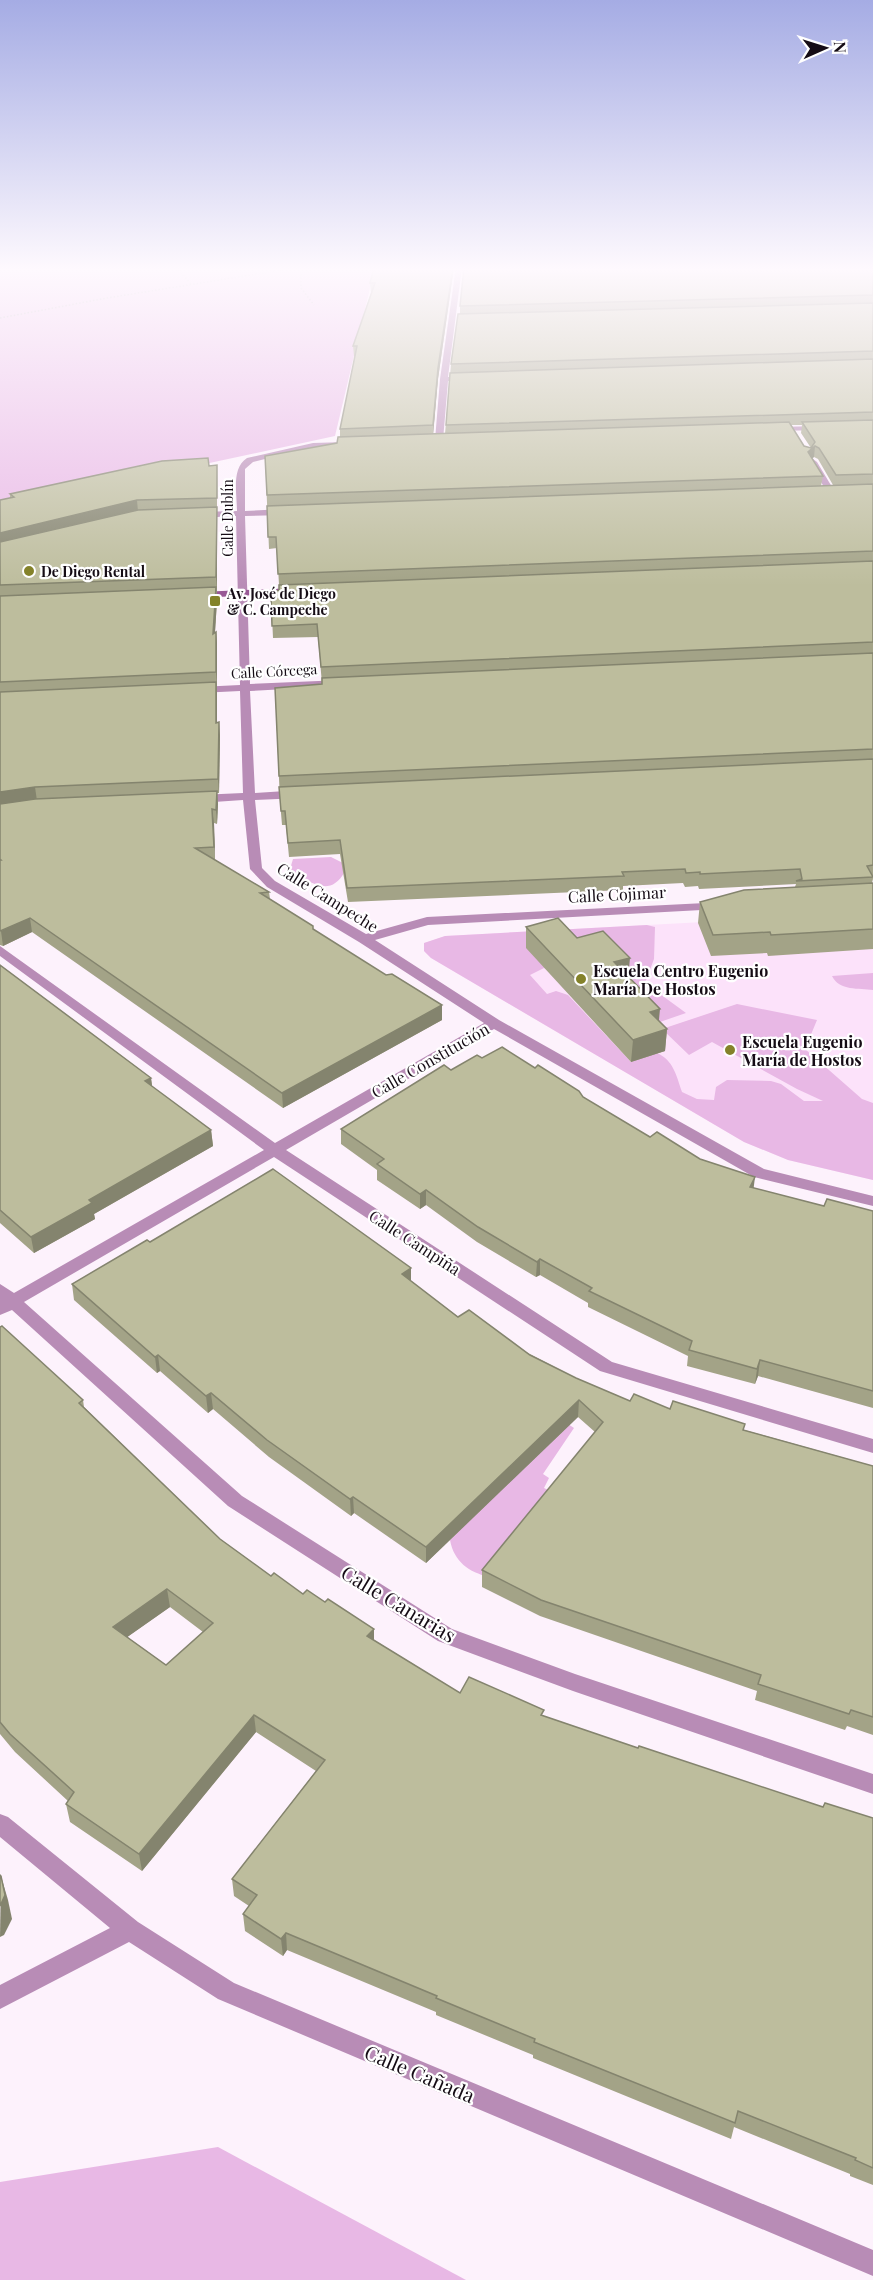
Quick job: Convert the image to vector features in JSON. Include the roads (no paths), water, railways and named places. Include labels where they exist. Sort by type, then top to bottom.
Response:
[{"type":"main road","points":[[192,595],[305,591]]},
{"type":"street","points":[[439,440],[445,373]]},
{"type":"street","points":[[444,379],[479,378]]},
{"type":"street","points":[[762,430],[827,427]]},
{"type":"street","points":[[792,429],[797,437]]},
{"type":"street","points":[[428,441],[451,440]]},
{"type":"street","name":"Calle Dublín","points":[[241,593],[240,470],[243,464],[250,460],[313,445],[359,444]]},
{"type":"street","points":[[813,462],[831,492]]},
{"type":"street","points":[[819,492],[841,491]]},
{"type":"street","points":[[183,515],[299,512]]},
{"type":"street","name":"Calle Campeche","points":[[241,593],[249,797],[256,869],[271,884],[364,939],[494,1023]]},
{"type":"street","name":"Calle Córcega","points":[[188,690],[354,683]]},
{"type":"street","points":[[190,800],[308,794]]},
{"type":"street","name":"Calle Cojimar","points":[[364,939],[427,921],[732,904]]},
{"type":"street","name":"Calle Campiña","points":[[0,951],[276,1151],[606,1367],[873,1446]]},
{"type":"street","name":"Calle Constitución","points":[[4,1300],[276,1151],[494,1023],[759,1173],[873,1201]]},
{"type":"street","name":"Calle Canarias","points":[[4,1300],[235,1501],[445,1635],[573,1682],[873,1784]]},
{"type":"street","name":"Calle Cañada","points":[[0,1824],[130,1930],[226,1991],[873,2263]]},
{"type":"street","points":[[0,1997],[130,1930]]},
{"type":"place","name":"De Diego Rental","points":[[29,571]]},
{"type":"place","name":"Av. José de Diego & C. Campeche","points":[[215,601]]},
{"type":"place","name":"Escuela Centro Eugenio María De Hostos","points":[[581,979]]},
{"type":"place","name":"Escuela Eugenio María de Hostos","points":[[730,1050]]}]
